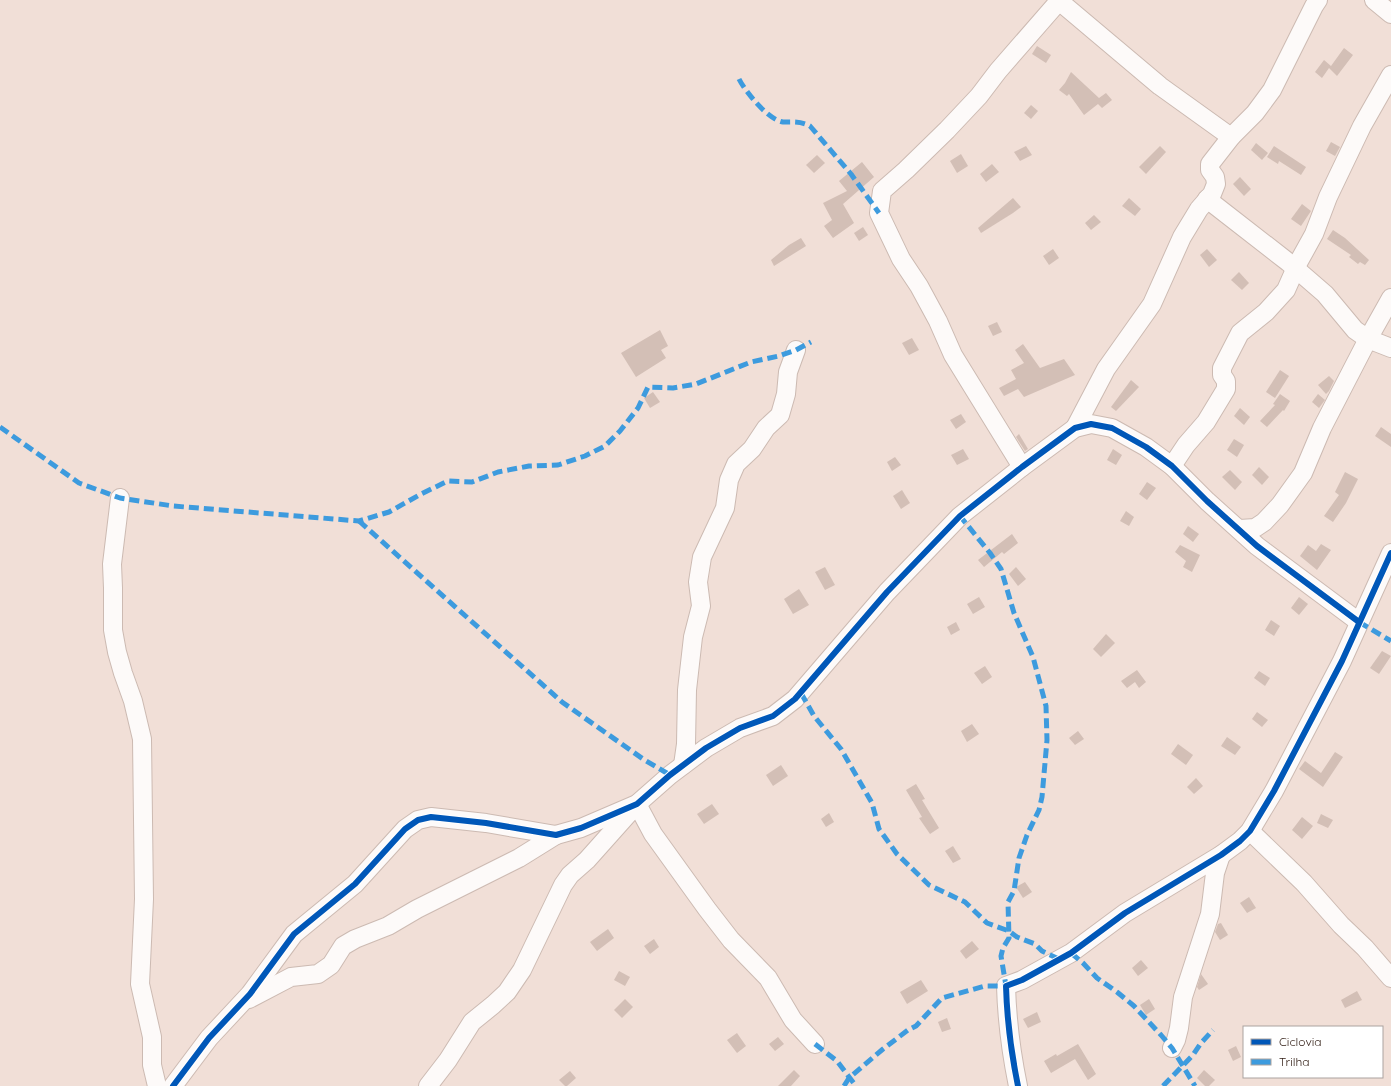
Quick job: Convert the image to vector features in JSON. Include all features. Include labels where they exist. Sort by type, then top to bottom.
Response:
[{"type":"street","points":[[1022,467],[953,355],[938,321],[919,286],[901,259],[879,213],[882,191],[948,130],[979,96],[998,71],[1059,0],[1160,86],[1231,137]]},
{"type":"street","points":[[1075,428],[1106,369],[1152,304],[1182,237],[1199,209],[1212,194],[1216,184],[1215,178],[1210,170],[1210,164],[1231,137],[1255,113],[1272,90],[1318,0]]},
{"type":"street","points":[[1374,0],[1391,14]]},
{"type":"street","points":[[1172,466],[1186,445],[1206,422],[1226,389],[1226,381],[1222,375],[1222,368],[1240,333],[1266,312],[1286,290],[1295,269],[1314,234],[1328,197],[1362,126],[1391,75]]},
{"type":"street","points":[[1207,199],[1325,294],[1355,330],[1368,339],[1391,348]]},
{"type":"street","points":[[1240,529],[1256,528],[1264,522],[1280,505],[1303,473],[1322,428],[1391,298]]},
{"type":"street","points":[[683,765],[686,744],[687,690],[693,637],[701,606],[698,582],[702,557],[725,508],[729,480],[736,464],[752,448],[766,428],[780,415],[786,394],[788,372],[796,350]]},
{"type":"street","points":[[428,1086],[448,1060],[472,1022],[506,992],[522,970],[563,885],[570,875],[587,860],[637,804],[683,765],[706,748],[740,728],[773,716],[795,700],[887,592],[960,516],[1022,467],[1075,428],[1091,424],[1112,428],[1146,447],[1172,466],[1207,501],[1258,546],[1359,622]]},
{"type":"street","points":[[120,498],[112,564],[113,630],[117,652],[133,701],[142,739],[144,899],[140,984],[152,1037],[152,1065],[157,1086]]},
{"type":"street","points":[[1018,1086],[1011,1054],[1006,986],[1022,980],[1070,953],[1125,913],[1221,854],[1250,831],[1274,791],[1342,661],[1391,553]]},
{"type":"street","points":[[241,1003],[291,977],[318,974],[331,965],[343,946],[355,939],[388,926],[417,909],[519,858],[556,835],[581,828],[637,804]]},
{"type":"street","points":[[637,804],[653,834],[712,915],[731,940],[768,978],[792,1020],[815,1044]]},
{"type":"street","points":[[173,1086],[210,1038],[250,994],[294,934],[355,884],[405,829],[418,820],[431,817],[478,822],[556,835]]},
{"type":"street","points":[[1250,831],[1308,887],[1341,925],[1365,948],[1391,978]]},
{"type":"street","points":[[1172,1048],[1179,1028],[1183,998],[1210,914],[1215,873],[1221,854]]},
{"type":"building","points":[[1037,46],[1051,55],[1046,63],[1032,54]]},
{"type":"building","points":[[1344,48],[1353,55],[1337,76],[1329,68],[1322,78],[1315,72],[1324,60],[1331,66]]},
{"type":"building","points":[[1071,72],[1099,98],[1106,93],[1112,100],[1102,108],[1098,104],[1084,115],[1069,94],[1067,96],[1059,90]]},
{"type":"building","points":[[1031,105],[1038,111],[1031,119],[1024,113]]},
{"type":"building","points":[[1331,142],[1340,147],[1335,156],[1326,151]]},
{"type":"building","points":[[1256,143],[1268,153],[1262,160],[1251,150]]},
{"type":"building","points":[[1026,146],[1032,155],[1020,161],[1014,152]]},
{"type":"building","points":[[1160,146],[1166,152],[1146,174],[1139,167]]},
{"type":"building","points":[[1274,146],[1306,167],[1301,175],[1279,161],[1278,164],[1267,157]]},
{"type":"building","points":[[961,154],[968,166],[957,173],[950,161]]},
{"type":"building","points":[[817,155],[825,163],[814,173],[806,165]]},
{"type":"building","points":[[862,162],[874,177],[843,204],[854,223],[833,238],[824,226],[832,220],[823,203],[847,191],[839,181]]},
{"type":"building","points":[[992,164],[999,172],[986,182],[980,174]]},
{"type":"building","points":[[1240,177],[1251,189],[1244,196],[1233,184]]},
{"type":"building","points":[[1013,198],[1021,207],[981,233],[978,228]]},
{"type":"building","points":[[1129,198],[1141,209],[1135,216],[1122,206]]},
{"type":"building","points":[[1302,204],[1311,211],[1301,226],[1291,219]]},
{"type":"building","points":[[1094,215],[1101,222],[1091,230],[1085,223]]},
{"type":"building","points":[[863,227],[868,235],[859,241],[854,233]]},
{"type":"building","points":[[1333,230],[1345,238],[1369,260],[1365,265],[1360,262],[1358,264],[1349,257],[1351,255],[1327,239]]},
{"type":"building","points":[[801,238],[806,246],[774,266],[771,260],[789,245]]},
{"type":"building","points":[[1053,249],[1059,258],[1049,265],[1043,256]]},
{"type":"building","points":[[1207,249],[1217,260],[1209,267],[1200,255]]},
{"type":"building","points":[[1239,272],[1249,283],[1242,290],[1231,280]]},
{"type":"building","points":[[997,322],[1002,332],[993,336],[988,326]]},
{"type":"building","points":[[660,330],[668,346],[661,350],[666,358],[636,377],[621,353]]},
{"type":"building","points":[[912,338],[919,350],[909,355],[902,343]]},
{"type":"building","points":[[1023,344],[1040,368],[1064,359],[1075,375],[1024,397],[1018,389],[1004,396],[999,388],[1016,379],[1011,370],[1024,363],[1015,350]]},
{"type":"building","points":[[1280,370],[1289,376],[1275,398],[1266,392]]},
{"type":"building","points":[[1329,376],[1334,381],[1326,394],[1318,385]]},
{"type":"building","points":[[1131,380],[1139,387],[1116,411],[1111,407]]},
{"type":"building","points":[[653,392],[660,402],[650,408],[644,398]]},
{"type":"building","points":[[1280,394],[1290,401],[1284,411],[1283,410],[1267,427],[1260,421],[1275,405],[1273,404]]},
{"type":"building","points":[[1318,394],[1325,400],[1319,408],[1312,402]]},
{"type":"building","points":[[1240,408],[1250,417],[1244,425],[1234,416]]},
{"type":"building","points":[[961,414],[966,422],[956,429],[950,420]]},
{"type":"building","points":[[1381,427],[1391,434],[1391,447],[1375,436]]},
{"type":"building","points":[[1019,434],[1028,449],[1025,451],[1016,437]]},
{"type":"building","points":[[1234,439],[1244,445],[1237,457],[1227,450]]},
{"type":"building","points":[[963,449],[969,459],[957,465],[951,455]]},
{"type":"building","points":[[1113,449],[1122,455],[1116,465],[1107,460]]},
{"type":"building","points":[[895,457],[901,465],[892,471],[887,462]]},
{"type":"building","points":[[1259,467],[1269,477],[1262,485],[1252,475]]},
{"type":"building","points":[[1230,470],[1242,482],[1235,490],[1222,477]]},
{"type":"building","points":[[1345,472],[1358,479],[1346,503],[1333,522],[1324,516],[1339,495],[1335,492]]},
{"type":"building","points":[[1147,482],[1156,488],[1147,500],[1139,494]]},
{"type":"building","points":[[902,490],[910,503],[901,509],[893,496]]},
{"type":"building","points":[[1126,511],[1134,517],[1129,526],[1120,521]]},
{"type":"building","points":[[1188,526],[1199,534],[1193,542],[1183,534]]},
{"type":"building","points":[[1012,534],[1018,543],[1004,554],[1002,552],[984,567],[978,560]]},
{"type":"building","points":[[1321,544],[1331,550],[1317,570],[1300,556],[1308,545],[1316,551]]},
{"type":"building","points":[[1180,545],[1200,555],[1192,572],[1183,567],[1186,561],[1175,552]]},
{"type":"building","points":[[825,567],[835,585],[825,590],[815,572]]},
{"type":"building","points":[[1016,567],[1026,579],[1018,586],[1009,574]]},
{"type":"building","points":[[799,589],[809,605],[793,614],[784,599]]},
{"type":"building","points":[[979,597],[985,607],[973,614],[967,604]]},
{"type":"building","points":[[1299,597],[1308,604],[1299,615],[1291,608]]},
{"type":"building","points":[[1271,620],[1280,626],[1274,636],[1265,630]]},
{"type":"building","points":[[956,622],[960,630],[951,635],[947,627]]},
{"type":"building","points":[[1106,634],[1115,643],[1101,657],[1093,649]]},
{"type":"building","points":[[1382,651],[1391,656],[1379,674],[1370,668]]},
{"type":"building","points":[[985,666],[992,677],[982,684],[974,673]]},
{"type":"building","points":[[1137,670],[1146,682],[1139,688],[1135,682],[1127,688],[1121,681]]},
{"type":"building","points":[[1259,671],[1270,678],[1265,686],[1254,678]]},
{"type":"building","points":[[1257,712],[1268,720],[1262,727],[1252,719]]},
{"type":"building","points":[[972,724],[979,734],[967,742],[961,731]]},
{"type":"building","points":[[1078,731],[1084,739],[1075,745],[1069,738]]},
{"type":"building","points":[[1227,737],[1241,747],[1235,755],[1221,746]]},
{"type":"building","points":[[1178,744],[1193,755],[1186,765],[1171,754]]},
{"type":"building","points":[[1335,752],[1343,757],[1323,787],[1299,769],[1305,761],[1321,773]]},
{"type":"building","points":[[781,765],[788,776],[773,786],[766,775]]},
{"type":"building","points":[[1196,778],[1203,786],[1194,794],[1187,787]]},
{"type":"building","points":[[916,784],[925,799],[922,800],[939,828],[930,834],[919,818],[922,817],[906,790]]},
{"type":"building","points":[[712,804],[719,814],[704,824],[697,814]]},
{"type":"building","points":[[829,813],[834,822],[826,827],[821,819]]},
{"type":"building","points":[[1321,814],[1333,820],[1328,828],[1317,823]]},
{"type":"building","points":[[1302,817],[1313,826],[1302,839],[1292,830]]},
{"type":"building","points":[[953,846],[961,859],[953,863],[945,851]]},
{"type":"building","points":[[1025,882],[1032,892],[1023,898],[1016,887]]},
{"type":"building","points":[[1249,897],[1256,908],[1247,913],[1240,903]]},
{"type":"building","points":[[1221,923],[1228,935],[1220,940],[1215,932],[1218,924]]},
{"type":"building","points":[[608,929],[614,938],[597,951],[590,942]]},
{"type":"building","points":[[654,939],[659,947],[650,954],[644,946]]},
{"type":"building","points":[[972,941],[979,949],[966,959],[960,951]]},
{"type":"building","points":[[1141,960],[1148,968],[1138,976],[1132,968]]},
{"type":"building","points":[[619,971],[630,977],[625,986],[614,980]]},
{"type":"building","points":[[1201,974],[1208,984],[1199,990],[1197,987]]},
{"type":"building","points":[[921,980],[928,991],[907,1004],[900,992]]},
{"type":"building","points":[[1357,991],[1362,1000],[1345,1008],[1341,1000]]},
{"type":"building","points":[[625,999],[633,1007],[622,1018],[614,1010]]},
{"type":"building","points":[[1149,999],[1155,1009],[1146,1015],[1140,1005]]},
{"type":"building","points":[[1037,1012],[1041,1022],[1028,1028],[1023,1019]]},
{"type":"building","points":[[947,1018],[951,1029],[942,1032],[938,1022]]},
{"type":"building","points":[[737,1033],[746,1046],[737,1053],[727,1040]]},
{"type":"building","points":[[778,1037],[784,1044],[775,1051],[769,1044]]},
{"type":"building","points":[[1078,1044],[1096,1074],[1088,1080],[1075,1059],[1051,1073],[1044,1061],[1056,1054],[1057,1056]]},
{"type":"building","points":[[1236,1046],[1241,1057],[1233,1061],[1228,1050]]},
{"type":"building","points":[[794,1070],[800,1076],[791,1086],[778,1086]]},
{"type":"building","points":[[1204,1070],[1215,1080],[1209,1086],[1205,1086],[1197,1078]]},
{"type":"building","points":[[570,1071],[576,1078],[565,1086],[559,1080]]},
{"type":"marked path","points":[[739,79],[746,90],[764,111],[777,120],[807,124],[810,126],[851,174],[879,213]]},
{"type":"marked path","points":[[0,427],[79,483],[120,498],[173,506],[359,521],[389,512],[448,481],[472,482],[498,472],[529,466],[558,465],[585,456],[605,446],[620,431],[638,408],[648,387],[673,388],[696,384],[751,362],[779,356],[796,350],[811,342]]},
{"type":"marked path","points":[[844,1086],[849,1078],[883,1049],[908,1030],[916,1026],[942,998],[985,986],[1006,986],[1001,956],[1003,948],[1009,938],[1008,902],[1014,891],[1019,858],[1027,835],[1039,810],[1042,797],[1047,740],[1046,706],[1033,657],[1014,613],[1001,569],[960,516]]},
{"type":"marked path","points":[[359,521],[562,702],[643,759],[670,775]]},
{"type":"marked path","points":[[1359,622],[1391,641]]},
{"type":"marked path","points":[[801,693],[814,716],[841,749],[872,803],[879,829],[897,854],[929,885],[965,902],[987,923],[1009,931],[1017,937],[1035,944],[1042,951],[1059,959]]},
{"type":"marked path","points":[[1071,953],[1097,978],[1134,1006],[1172,1048],[1195,1086]]},
{"type":"marked path","points":[[1163,1086],[1193,1055],[1201,1043],[1213,1030]]},
{"type":"marked path","points":[[815,1044],[837,1061],[856,1086]]},
{"type":"cycle path","points":[[173,1086],[209,1038],[250,994],[294,934],[355,884],[405,829],[418,820],[431,817],[486,823],[556,835],[581,828],[637,804],[670,775],[706,748],[740,728],[773,716],[795,699],[887,592],[960,516],[1022,467],[1075,428],[1091,424],[1112,428],[1146,447],[1172,466],[1207,501],[1257,546],[1359,622]]},
{"type":"cycle path","points":[[1018,1086],[1013,1061],[1007,1012],[1006,986],[1022,980],[1071,953],[1125,913],[1221,855],[1240,841],[1250,831],[1274,791],[1342,661],[1391,553]]}]
